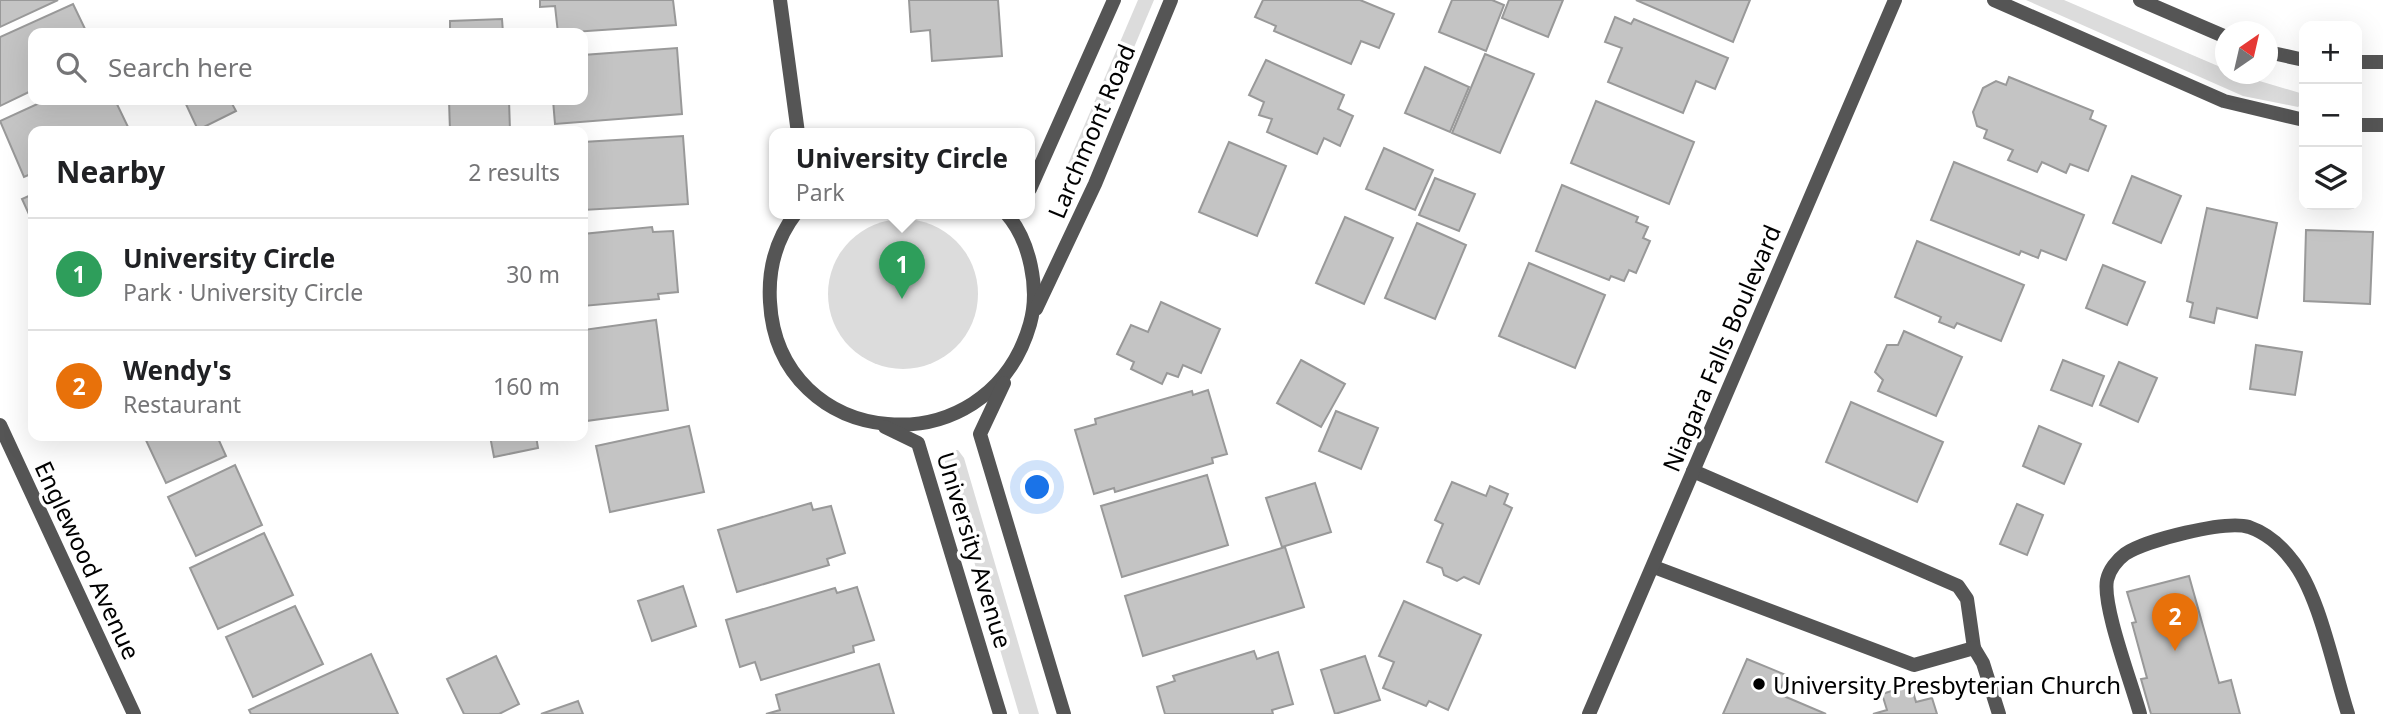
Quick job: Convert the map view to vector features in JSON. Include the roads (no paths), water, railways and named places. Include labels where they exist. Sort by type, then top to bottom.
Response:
[{"type":"street","points":[[780,0],[797,128]]},
{"type":"street","name":"Larchmont Road","points":[[1035,178],[1114,0]]},
{"type":"street","name":"Larchmont Road","points":[[1032,317],[1095,184],[1171,0]]},
{"type":"street","name":"Niagara Falls Boulevard","points":[[1589,714],[1895,0]]},
{"type":"street","points":[[1994,0],[2224,101],[2299,119]]},
{"type":"street","points":[[2140,0],[2215,33]]},
{"type":"street","points":[[2278,54],[2299,59]]},
{"type":"street","points":[[2362,62],[2383,62]]},
{"type":"street","points":[[2362,125],[2383,125]]},
{"type":"street","points":[[793,219],[774,254],[769,285],[771,317],[780,348],[797,374],[819,397],[847,414],[877,424],[918,424],[938,421],[966,410],[990,392],[1010,369],[1024,344],[1032,317],[1034,282],[1026,248],[1012,219]]},
{"type":"street","name":"University Avenue","points":[[1010,369],[980,434],[1064,714]]},
{"type":"street","name":"University Avenue","points":[[877,424],[918,443],[1000,714]]},
{"type":"street","name":"Englewood Avenue","points":[[0,425],[134,714]]},
{"type":"street","points":[[1693,471],[1958,586],[1967,599],[1974,648],[1983,663],[1999,714]]},
{"type":"street","points":[[2140,714],[2109,607],[2107,576],[2115,562],[2138,548],[2227,526],[2248,527],[2260,532],[2276,543],[2304,574],[2348,714]]},
{"type":"street","points":[[1654,567],[1914,665],[1974,648]]},
{"type":"place","name":"University Circle","points":[[902,299]]},
{"type":"place","name":"Wendy's","points":[[2175,651]]},
{"type":"place","name":"University Presbyterian Church","points":[[1759,684]]}]
